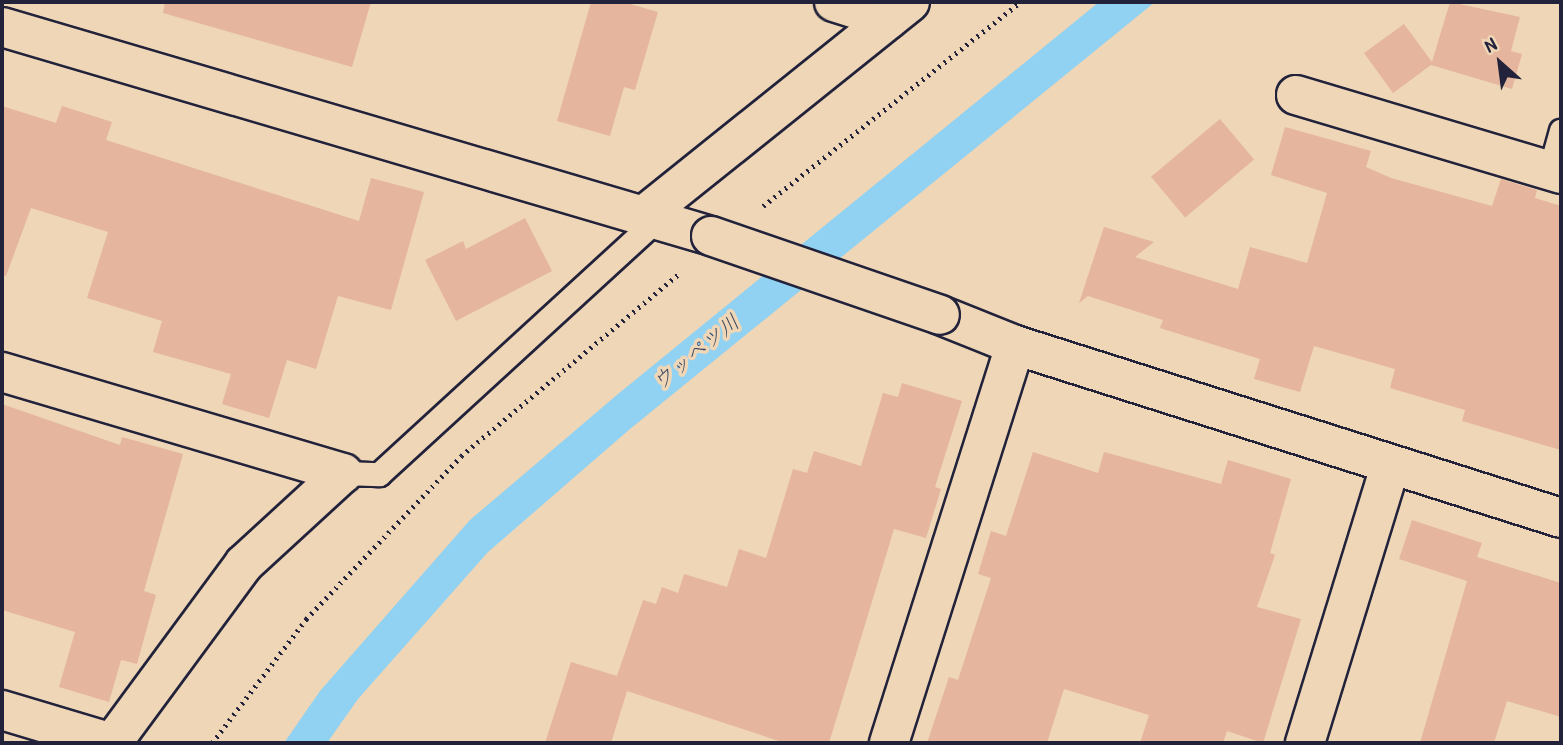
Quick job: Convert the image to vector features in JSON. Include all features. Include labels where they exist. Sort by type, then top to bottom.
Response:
[{"type":"street","points":[[834,2],[899,10]]},
{"type":"street","points":[[650,218],[899,10]]},
{"type":"street","points":[[2,27],[711,236],[940,315],[1015,345],[1390,467],[1561,518]]},
{"type":"street","points":[[1296,95],[1555,172]]},
{"type":"street","points":[[889,743],[1015,345]]},
{"type":"street","points":[[2,372],[343,472]]},
{"type":"street","points":[[1305,743],[1390,467]]},
{"type":"street","points":[[2,710],[112,743],[244,564],[343,472]]},
{"type":"lane","points":[[1555,172],[1561,130]]},
{"type":"lane","points":[[343,472],[379,474],[650,218]]},
{"type":"path","points":[[758,211],[1020,2]]},
{"type":"path","points":[[212,743],[306,619],[461,456],[685,269]]},
{"type":"water","name":"ウッペツ川","points":[[1099,2],[1155,2],[630,429],[488,552],[358,699],[327,743],[284,743],[320,691],[470,520],[618,394]]},
{"type":"building","points":[[165,2],[371,2],[352,67],[163,13]]},
{"type":"building","points":[[591,2],[623,2],[658,12],[635,90],[624,87],[610,136],[557,121]]},
{"type":"building","points":[[1450,2],[1520,17],[1511,51],[1522,54],[1512,89],[1431,65],[1393,93],[1364,53],[1404,24],[1432,62]]},
{"type":"building","points":[[2,106],[56,123],[62,106],[112,122],[106,140],[359,221],[371,178],[424,192],[391,310],[338,296],[316,369],[287,360],[269,418],[222,404],[231,374],[153,352],[162,321],[87,298],[108,232],[31,208],[6,276],[2,275]]},
{"type":"building","points":[[1220,119],[1254,160],[1185,217],[1151,177]]},
{"type":"building","points":[[1285,127],[1371,151],[1366,167],[1391,178],[1492,206],[1501,179],[1537,190],[1535,198],[1561,206],[1561,450],[1462,421],[1465,410],[1390,388],[1395,369],[1314,346],[1300,392],[1254,379],[1260,359],[1160,328],[1163,320],[1088,296],[1079,303],[1104,227],[1154,242],[1135,257],[1238,289],[1250,247],[1307,263],[1327,193],[1271,175]]},
{"type":"building","points":[[525,218],[552,271],[456,321],[425,260],[463,241],[466,249]]},
{"type":"building","points":[[902,383],[962,401],[935,487],[941,489],[926,538],[894,529],[829,743],[785,743],[627,691],[611,743],[545,743],[571,662],[617,676],[643,600],[656,604],[662,587],[678,593],[684,574],[727,587],[739,549],[766,558],[793,469],[807,473],[814,451],[861,466],[883,393],[898,397]]},
{"type":"building","points":[[2,404],[120,445],[122,437],[183,454],[144,591],[156,595],[137,664],[121,660],[109,702],[59,687],[75,632],[2,610]]},
{"type":"building","points":[[1033,452],[1098,473],[1104,452],[1221,484],[1228,460],[1291,479],[1270,553],[1275,555],[1257,607],[1301,619],[1263,743],[1227,731],[1223,743],[1140,743],[1149,715],[1064,689],[1047,743],[927,743],[949,677],[958,680],[991,578],[978,574],[991,531],[1006,536]]},
{"type":"building","points":[[1412,520],[1482,543],[1477,557],[1561,583],[1561,717],[1507,701],[1494,743],[1420,743],[1467,581],[1399,559]]}]
